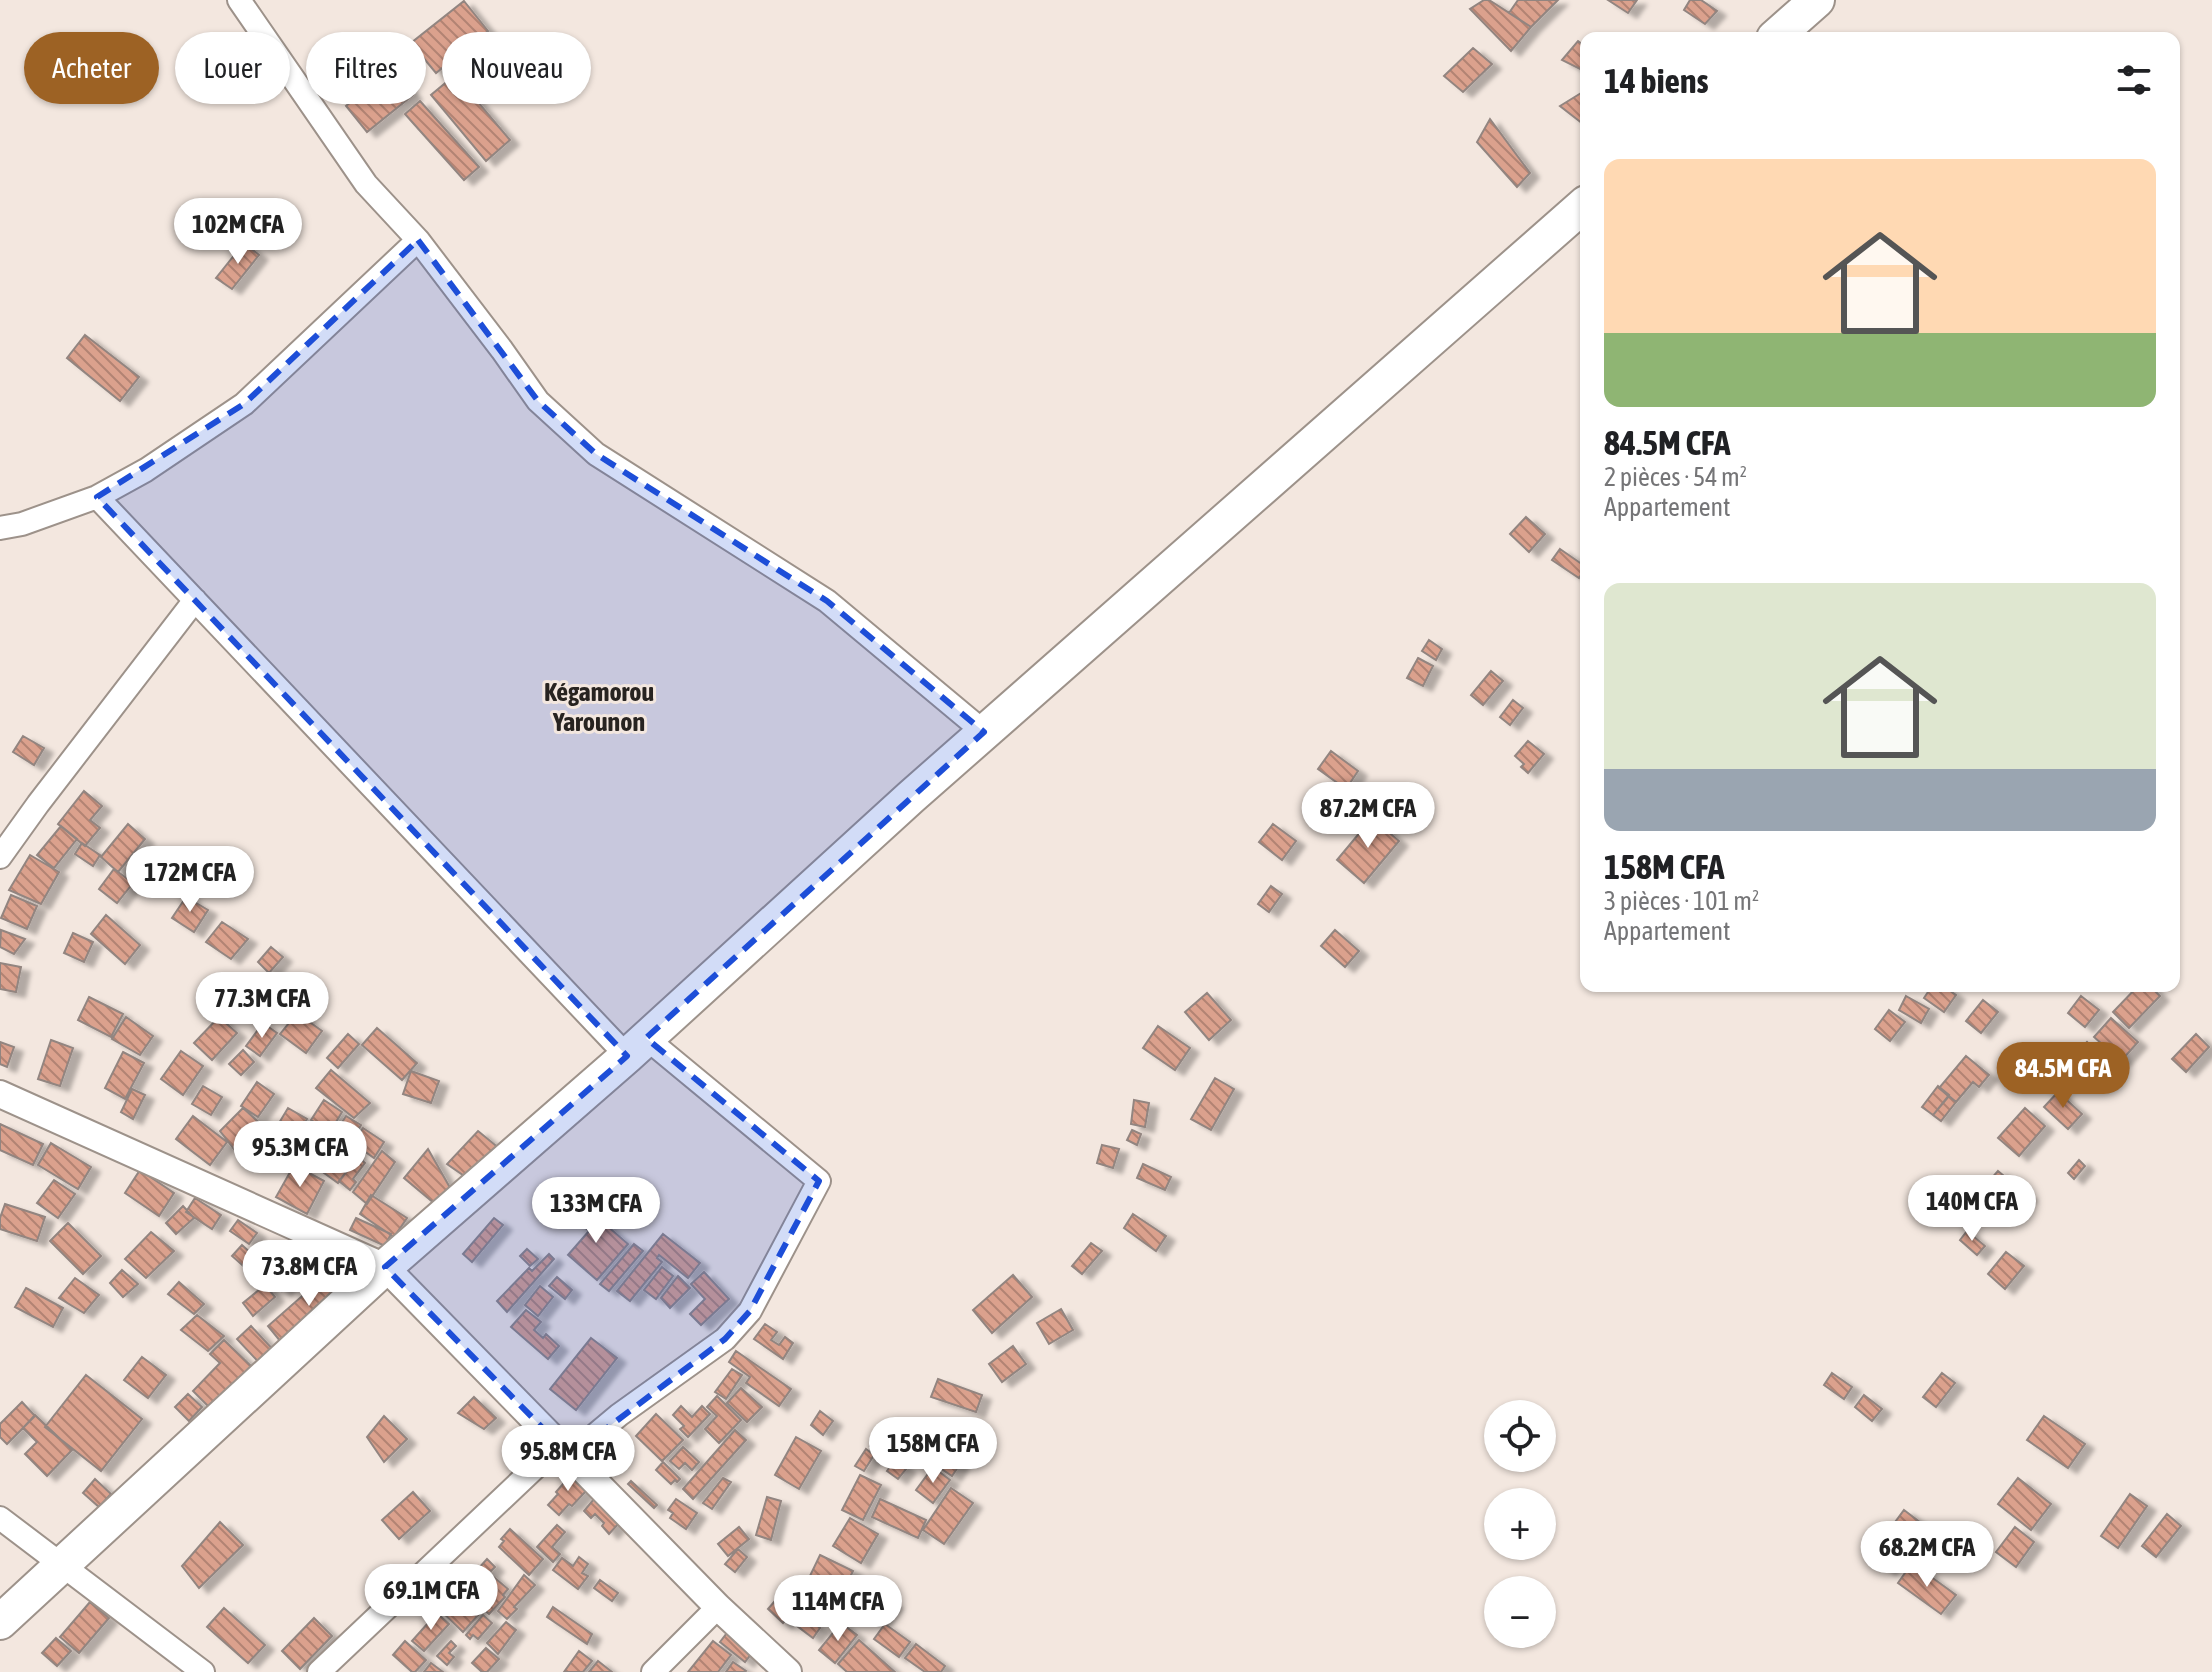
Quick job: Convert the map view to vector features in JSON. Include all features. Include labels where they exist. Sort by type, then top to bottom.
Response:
[{"type":"main road","points":[[1781,32],[1817,0]]},
{"type":"main road","points":[[0,1622],[385,1267],[636,1047],[984,732],[1580,208]]},
{"type":"street","points":[[239,0],[366,184],[418,240],[538,401],[596,454],[827,601],[984,732]]},
{"type":"street","points":[[0,528],[22,524],[97,497],[146,470],[244,404],[418,240]]},
{"type":"street","points":[[97,497],[636,1047],[819,1181],[750,1311],[725,1339],[565,1450],[319,1672]]},
{"type":"street","points":[[0,857],[195,600]]},
{"type":"street","points":[[0,1094],[385,1267],[718,1607],[788,1672]]},
{"type":"street","points":[[0,1518],[203,1672]]},
{"type":"street","points":[[653,1672],[718,1607]]},
{"type":"highlighted area","points":[[418,240],[538,401],[596,454],[827,601],[984,732],[646,1038],[819,1181],[750,1311],[725,1339],[570,1456],[385,1267],[627,1056],[97,497],[244,404]]},
{"type":"building","points":[[1489,0],[1531,27],[1511,51],[1470,9]]},
{"type":"building","points":[[1518,0],[1558,0],[1531,27],[1509,13]]},
{"type":"building","points":[[1608,0],[1637,0],[1628,13]]},
{"type":"building","points":[[1690,0],[1701,0],[1717,11],[1705,24],[1684,10]]},
{"type":"building","points":[[464,1],[488,31],[442,32],[442,68],[436,73],[426,61],[425,32]]},
{"type":"building","points":[[1578,41],[1580,42],[1580,69],[1562,60]]},
{"type":"building","points":[[1473,48],[1492,64],[1463,92],[1444,76]]},
{"type":"building","points":[[442,86],[442,104],[480,104],[510,140],[486,161],[431,95]]},
{"type":"building","points":[[1580,94],[1580,122],[1560,106]]},
{"type":"building","points":[[348,104],[402,104],[367,132],[346,106]]},
{"type":"building","points":[[417,104],[423,104],[479,167],[464,180],[405,114]]},
{"type":"building","points":[[1490,119],[1530,173],[1517,187],[1477,142]]},
{"type":"building","points":[[244,243],[259,255],[232,289],[216,278]]},
{"type":"building","points":[[85,335],[139,377],[120,401],[67,358]]},
{"type":"building","points":[[1526,517],[1545,534],[1529,552],[1510,534]]},
{"type":"building","points":[[1560,549],[1580,563],[1580,576],[1579,578],[1552,560]]},
{"type":"building","points":[[1429,640],[1442,649],[1436,660],[1422,651]]},
{"type":"building","points":[[1418,658],[1433,666],[1423,686],[1407,678]]},
{"type":"building","points":[[1491,671],[1503,681],[1483,705],[1471,695]]},
{"type":"building","points":[[1513,700],[1523,708],[1510,725],[1500,717]]},
{"type":"building","points":[[23,736],[44,748],[34,765],[13,752]]},
{"type":"building","points":[[1528,741],[1544,754],[1528,773],[1515,756]]},
{"type":"building","points":[[1331,751],[1358,771],[1346,789],[1318,769]]},
{"type":"building","points":[[84,791],[102,806],[90,820],[100,828],[85,846],[58,824]]},
{"type":"building","points":[[1372,818],[1399,841],[1364,883],[1337,860]]},
{"type":"building","points":[[128,824],[145,839],[118,872],[101,857]]},
{"type":"building","points":[[1273,824],[1296,841],[1282,860],[1259,842]]},
{"type":"building","points":[[61,826],[77,839],[54,868],[37,855]]},
{"type":"building","points":[[82,843],[100,855],[93,866],[75,854]]},
{"type":"building","points":[[30,855],[59,872],[41,904],[9,890]]},
{"type":"building","points":[[114,869],[133,883],[117,903],[99,889]]},
{"type":"building","points":[[1271,886],[1282,894],[1269,912],[1258,904]]},
{"type":"building","points":[[11,895],[37,906],[27,929],[1,918]]},
{"type":"building","points":[[186,897],[208,910],[194,932],[172,918]]},
{"type":"building","points":[[106,915],[140,945],[125,964],[91,934]]},
{"type":"building","points":[[222,922],[248,939],[231,959],[206,942]]},
{"type":"building","points":[[1,930],[25,939],[14,954],[0,947]]},
{"type":"building","points":[[1335,930],[1359,951],[1345,967],[1321,946]]},
{"type":"building","points":[[73,933],[93,942],[84,962],[64,953]]},
{"type":"building","points":[[271,947],[283,957],[269,973],[258,962]]},
{"type":"building","points":[[0,963],[21,967],[16,992],[0,989]]},
{"type":"building","points":[[1928,992],[1952,992],[1956,995],[1944,1012],[1924,998]]},
{"type":"building","points":[[2132,992],[2156,992],[2160,996],[2129,1028],[2113,1012]]},
{"type":"building","points":[[1207,993],[1231,1020],[1209,1040],[1185,1012]]},
{"type":"building","points":[[1906,996],[1929,1009],[1921,1023],[1899,1010]]},
{"type":"building","points":[[2081,996],[2099,1010],[2085,1027],[2068,1013]]},
{"type":"building","points":[[89,997],[123,1014],[111,1037],[78,1020]]},
{"type":"building","points":[[1983,1000],[1998,1012],[1981,1033],[1966,1021]]},
{"type":"building","points":[[1889,1010],[1905,1022],[1890,1041],[1875,1029]]},
{"type":"building","points":[[297,1013],[322,1031],[306,1053],[280,1034]]},
{"type":"building","points":[[126,1017],[153,1036],[140,1055],[112,1039]]},
{"type":"building","points":[[219,1017],[237,1033],[212,1060],[194,1043]]},
{"type":"building","points":[[2111,1018],[2138,1042],[2121,1061],[2094,1037]]},
{"type":"building","points":[[263,1023],[277,1033],[260,1056],[246,1046]]},
{"type":"building","points":[[1158,1026],[1190,1048],[1175,1070],[1143,1048]]},
{"type":"building","points":[[377,1028],[417,1063],[402,1080],[362,1045]]},
{"type":"building","points":[[348,1034],[359,1044],[338,1068],[327,1058]]},
{"type":"building","points":[[2196,1034],[2209,1047],[2186,1072],[2172,1059]]},
{"type":"building","points":[[51,1040],[73,1048],[60,1086],[38,1079]]},
{"type":"building","points":[[0,1042],[14,1047],[7,1067],[0,1064]]},
{"type":"building","points":[[2087,1042],[2098,1053],[2080,1070],[2070,1059]]},
{"type":"building","points":[[243,1050],[254,1062],[241,1075],[229,1064]]},
{"type":"building","points":[[181,1051],[203,1066],[183,1095],[161,1079]]},
{"type":"building","points":[[123,1052],[144,1063],[125,1099],[105,1088]]},
{"type":"building","points":[[1966,1056],[1989,1075],[1979,1087],[1973,1082],[1956,1102],[1939,1088]]},
{"type":"building","points":[[331,1070],[370,1103],[354,1118],[316,1088]]},
{"type":"building","points":[[411,1071],[439,1081],[431,1103],[403,1094]]},
{"type":"building","points":[[1215,1078],[1234,1089],[1211,1130],[1191,1119]]},
{"type":"building","points":[[257,1082],[274,1094],[258,1117],[241,1106]]},
{"type":"building","points":[[203,1086],[222,1097],[211,1115],[192,1104]]},
{"type":"building","points":[[1938,1086],[1949,1095],[1933,1115],[1922,1107]]},
{"type":"building","points":[[132,1089],[145,1095],[133,1119],[121,1112]]},
{"type":"building","points":[[2058,1092],[2082,1114],[2068,1129],[2044,1107]]},
{"type":"building","points":[[1949,1096],[1956,1102],[1941,1121],[1933,1115]]},
{"type":"building","points":[[324,1100],[342,1112],[330,1132],[311,1120]]},
{"type":"building","points":[[1134,1100],[1149,1103],[1145,1127],[1131,1124]]},
{"type":"building","points":[[243,1108],[263,1126],[237,1153],[220,1131]]},
{"type":"building","points":[[288,1108],[307,1119],[281,1167],[261,1153]]},
{"type":"building","points":[[2025,1108],[2045,1126],[2019,1156],[1998,1138]]},
{"type":"building","points":[[193,1116],[227,1142],[210,1165],[176,1139]]},
{"type":"building","points":[[346,1116],[361,1125],[351,1142],[335,1133]]},
{"type":"building","points":[[0,1124],[43,1144],[33,1165],[0,1150]]},
{"type":"building","points":[[363,1128],[384,1142],[374,1158],[353,1143]]},
{"type":"building","points":[[1132,1130],[1141,1134],[1137,1145],[1127,1140]]},
{"type":"building","points":[[478,1131],[500,1149],[470,1180],[447,1164]]},
{"type":"building","points":[[336,1138],[356,1153],[346,1165],[327,1150]]},
{"type":"building","points":[[51,1143],[91,1167],[78,1189],[38,1165]]},
{"type":"building","points":[[1102,1145],[1119,1149],[1113,1168],[1097,1163]]},
{"type":"building","points":[[321,1146],[350,1167],[338,1183],[309,1162]]},
{"type":"building","points":[[428,1149],[453,1193],[440,1208],[404,1178]]},
{"type":"building","points":[[382,1151],[395,1162],[367,1204],[353,1192]]},
{"type":"building","points":[[358,1157],[365,1163],[353,1179],[356,1182],[350,1190],[339,1181]]},
{"type":"building","points":[[2079,1160],[2085,1166],[2074,1179],[2068,1173]]},
{"type":"building","points":[[1143,1164],[1171,1177],[1165,1190],[1137,1178]]},
{"type":"building","points":[[294,1165],[324,1181],[307,1214],[276,1197]]},
{"type":"building","points":[[140,1170],[174,1193],[159,1216],[125,1193]]},
{"type":"building","points":[[1998,1171],[2028,1196],[2014,1213],[1984,1187]]},
{"type":"building","points":[[54,1180],[75,1194],[58,1218],[37,1203]]},
{"type":"building","points":[[1951,1183],[1959,1190],[1948,1203],[1941,1196]]},
{"type":"building","points":[[371,1195],[407,1218],[394,1237],[360,1214]]},
{"type":"building","points":[[195,1198],[221,1215],[212,1229],[186,1212]]},
{"type":"building","points":[[5,1204],[45,1217],[37,1241],[0,1229]]},
{"type":"building","points":[[183,1206],[194,1218],[176,1234],[166,1223]]},
{"type":"building","points":[[584,1206],[628,1244],[597,1280],[568,1255],[589,1231],[574,1218]]},
{"type":"building","points":[[1133,1214],[1166,1236],[1156,1251],[1124,1228]]},
{"type":"building","points":[[356,1218],[391,1234],[385,1246],[350,1230]]},
{"type":"building","points":[[494,1218],[503,1225],[472,1262],[463,1254]]},
{"type":"building","points":[[238,1220],[257,1233],[249,1244],[230,1231]]},
{"type":"building","points":[[68,1223],[101,1256],[83,1274],[50,1241]]},
{"type":"building","points":[[1967,1231],[1985,1246],[1977,1255],[1960,1240]]},
{"type":"building","points":[[151,1232],[174,1251],[146,1278],[125,1259]]},
{"type":"building","points":[[663,1234],[700,1263],[688,1278],[659,1255],[657,1258],[662,1262],[630,1301],[617,1291]]},
{"type":"building","points":[[1091,1243],[1102,1251],[1082,1274],[1072,1266]]},
{"type":"building","points":[[634,1244],[643,1251],[609,1291],[600,1284]]},
{"type":"building","points":[[242,1245],[267,1268],[257,1278],[232,1256]]},
{"type":"building","points":[[527,1249],[538,1259],[530,1266],[520,1256]]},
{"type":"building","points":[[313,1251],[327,1260],[315,1277],[302,1268]]},
{"type":"building","points":[[2006,1252],[2024,1266],[2005,1289],[1988,1274]]},
{"type":"building","points":[[549,1254],[554,1259],[507,1312],[497,1301],[529,1268],[532,1271]]},
{"type":"building","points":[[285,1259],[296,1270],[290,1275],[294,1279],[282,1291],[268,1276]]},
{"type":"building","points":[[662,1267],[673,1276],[656,1299],[644,1290]]},
{"type":"building","points":[[333,1269],[351,1290],[285,1347],[268,1326]]},
{"type":"building","points":[[122,1270],[138,1284],[123,1297],[110,1283]]},
{"type":"building","points":[[704,1272],[729,1299],[701,1325],[690,1314],[705,1299],[691,1284]]},
{"type":"building","points":[[1013,1275],[1032,1297],[992,1333],[973,1310]]},
{"type":"building","points":[[678,1276],[690,1288],[670,1308],[661,1298]]},
{"type":"building","points":[[557,1277],[572,1290],[565,1299],[549,1286]]},
{"type":"building","points":[[75,1278],[99,1295],[84,1313],[59,1298]]},
{"type":"building","points":[[179,1282],[204,1304],[194,1314],[168,1294]]},
{"type":"building","points":[[265,1285],[275,1297],[253,1316],[243,1303]]},
{"type":"building","points":[[540,1286],[553,1297],[538,1316],[525,1305]]},
{"type":"building","points":[[26,1288],[63,1308],[53,1327],[15,1307]]},
{"type":"building","points":[[1061,1309],[1073,1330],[1049,1344],[1037,1323]]},
{"type":"building","points":[[526,1310],[541,1322],[534,1330],[543,1338],[546,1334],[559,1346],[548,1359],[511,1327]]},
{"type":"building","points":[[197,1315],[224,1336],[208,1351],[181,1330]]},
{"type":"building","points":[[765,1324],[777,1332],[771,1340],[779,1345],[785,1337],[793,1343],[783,1359],[754,1339]]},
{"type":"building","points":[[251,1326],[278,1355],[264,1368],[237,1339]]},
{"type":"building","points":[[591,1338],[617,1358],[576,1410],[550,1389]]},
{"type":"building","points":[[224,1340],[251,1366],[211,1409],[193,1391],[220,1363],[210,1354]]},
{"type":"building","points":[[1013,1346],[1026,1364],[1002,1382],[989,1364]]},
{"type":"building","points":[[736,1351],[791,1389],[779,1406],[746,1383],[750,1377],[729,1362]]},
{"type":"building","points":[[142,1357],[166,1375],[148,1398],[124,1380]]},
{"type":"building","points":[[732,1369],[742,1375],[726,1399],[715,1392]]},
{"type":"building","points":[[1832,1373],[1852,1387],[1844,1399],[1824,1385]]},
{"type":"building","points":[[1942,1373],[1955,1383],[1936,1407],[1923,1397]]},
{"type":"building","points":[[86,1375],[142,1419],[101,1471],[45,1427]]},
{"type":"building","points":[[938,1379],[982,1395],[976,1412],[931,1397]]},
{"type":"building","points":[[741,1388],[762,1407],[747,1422],[727,1403]]},
{"type":"building","points":[[188,1394],[202,1407],[189,1421],[175,1407]]},
{"type":"building","points":[[1864,1395],[1882,1409],[1872,1421],[1855,1407]]},
{"type":"building","points":[[717,1396],[741,1420],[719,1443],[705,1429],[717,1416],[707,1407]]},
{"type":"building","points":[[474,1397],[496,1418],[484,1429],[458,1413]]},
{"type":"building","points":[[22,1402],[35,1416],[7,1444],[0,1437],[0,1424]]},
{"type":"building","points":[[681,1406],[692,1417],[702,1406],[710,1414],[688,1437],[680,1429],[684,1426],[673,1415]]},
{"type":"building","points":[[820,1411],[833,1421],[823,1435],[811,1425]]},
{"type":"building","points":[[656,1414],[683,1440],[662,1461],[636,1436]]},
{"type":"building","points":[[35,1415],[72,1450],[47,1476],[25,1454],[37,1442],[23,1428]]},
{"type":"building","points":[[384,1416],[407,1439],[384,1462],[367,1437]]},
{"type":"building","points":[[2044,1416],[2085,1444],[2068,1468],[2027,1440]]},
{"type":"building","points":[[613,1426],[618,1431],[614,1437],[620,1443],[617,1446],[605,1435]]},
{"type":"building","points":[[881,1429],[895,1437],[884,1455],[870,1446]]},
{"type":"building","points":[[735,1430],[746,1440],[693,1499],[683,1489]]},
{"type":"building","points":[[796,1437],[821,1451],[799,1489],[775,1475]]},
{"type":"building","points":[[932,1445],[960,1464],[952,1476],[924,1457]]},
{"type":"building","points":[[683,1447],[699,1462],[692,1470],[685,1463],[679,1469],[670,1461]]},
{"type":"building","points":[[866,1449],[874,1455],[864,1471],[855,1466]]},
{"type":"building","points":[[895,1460],[907,1468],[898,1479],[887,1471]]},
{"type":"building","points":[[663,1462],[680,1479],[677,1482],[675,1480],[671,1484],[656,1470]]},
{"type":"building","points":[[933,1467],[950,1480],[933,1503],[916,1490]]},
{"type":"building","points":[[577,1468],[585,1476],[578,1484],[586,1491],[559,1515],[548,1505]]},
{"type":"building","points":[[860,1475],[881,1485],[863,1520],[842,1510]]},
{"type":"building","points":[[723,1478],[731,1482],[712,1509],[703,1503]]},
{"type":"building","points":[[2018,1478],[2051,1504],[2031,1530],[1998,1504]]},
{"type":"building","points":[[95,1479],[111,1494],[99,1507],[83,1493]]},
{"type":"building","points":[[631,1481],[657,1505],[654,1508],[628,1484]]},
{"type":"building","points":[[951,1488],[973,1503],[944,1544],[923,1530]]},
{"type":"building","points":[[413,1492],[430,1511],[399,1539],[382,1520]]},
{"type":"building","points":[[2130,1494],[2147,1506],[2118,1548],[2101,1536]]},
{"type":"building","points":[[767,1497],[781,1501],[771,1540],[756,1535]]},
{"type":"building","points":[[594,1499],[620,1522],[609,1534],[595,1514],[591,1518],[584,1511]]},
{"type":"building","points":[[676,1499],[697,1513],[686,1529],[670,1518],[673,1513],[668,1510]]},
{"type":"building","points":[[880,1499],[926,1520],[918,1538],[872,1517]]},
{"type":"building","points":[[1904,1510],[1921,1523],[1904,1546],[1887,1533]]},
{"type":"building","points":[[2167,1514],[2181,1526],[2156,1557],[2142,1546]]},
{"type":"building","points":[[850,1518],[878,1534],[861,1563],[833,1546]]},
{"type":"building","points":[[220,1522],[243,1545],[199,1588],[182,1566]]},
{"type":"building","points":[[557,1525],[565,1532],[552,1547],[560,1554],[553,1562],[537,1547]]},
{"type":"building","points":[[739,1527],[749,1539],[728,1556],[718,1544]]},
{"type":"building","points":[[2015,1527],[2034,1542],[2016,1567],[1996,1552]]},
{"type":"building","points":[[510,1529],[543,1559],[529,1575],[499,1547],[504,1541],[501,1539]]},
{"type":"building","points":[[1888,1538],[1902,1550],[1887,1570],[1872,1559]]},
{"type":"building","points":[[738,1549],[747,1557],[735,1572],[725,1564]]},
{"type":"building","points":[[820,1555],[853,1571],[841,1596],[808,1580]]},
{"type":"building","points":[[579,1557],[588,1564],[582,1573],[588,1576],[578,1589],[553,1570],[562,1558],[573,1566]]},
{"type":"building","points":[[487,1559],[495,1567],[489,1573],[508,1589],[503,1595],[505,1597],[489,1614],[460,1589]]},
{"type":"building","points":[[1912,1563],[1956,1595],[1941,1614],[1898,1583]]},
{"type":"building","points":[[524,1575],[535,1585],[507,1619],[498,1611]]},
{"type":"building","points":[[600,1580],[618,1593],[612,1601],[594,1588]]},
{"type":"building","points":[[793,1580],[809,1594],[783,1623],[768,1609]]},
{"type":"building","points":[[454,1590],[480,1613],[463,1632],[438,1608]]},
{"type":"building","points":[[882,1594],[894,1604],[878,1625],[866,1616]]},
{"type":"building","points":[[90,1602],[109,1618],[79,1653],[60,1637]]},
{"type":"building","points":[[553,1607],[592,1634],[587,1644],[547,1617]]},
{"type":"building","points":[[224,1608],[265,1645],[248,1663],[207,1627]]},
{"type":"building","points":[[437,1613],[449,1624],[424,1651],[412,1641]]},
{"type":"building","points":[[483,1615],[492,1623],[478,1639],[473,1635],[470,1639],[466,1635]]},
{"type":"building","points":[[805,1616],[820,1628],[813,1638],[797,1626]]},
{"type":"building","points":[[314,1618],[332,1636],[300,1669],[282,1651]]},
{"type":"building","points":[[506,1622],[516,1630],[498,1654],[487,1643]]},
{"type":"building","points":[[841,1623],[857,1635],[835,1663],[819,1650]]},
{"type":"building","points":[[885,1624],[910,1642],[899,1657],[874,1639]]},
{"type":"building","points":[[733,1625],[758,1645],[745,1662],[720,1642]]},
{"type":"building","points":[[56,1638],[71,1651],[57,1666],[42,1653]]},
{"type":"building","points":[[859,1640],[895,1672],[847,1672],[838,1664]]},
{"type":"building","points":[[405,1641],[426,1660],[415,1672],[393,1655]]},
{"type":"building","points":[[451,1641],[456,1646],[449,1653],[454,1657],[447,1665],[437,1656]]},
{"type":"building","points":[[713,1641],[731,1655],[718,1672],[688,1672]]},
{"type":"building","points":[[916,1644],[945,1666],[941,1672],[925,1672],[905,1658]]},
{"type":"building","points":[[486,1648],[499,1659],[487,1672],[482,1672],[472,1663]]},
{"type":"building","points":[[579,1651],[592,1661],[583,1672],[564,1672]]},
{"type":"building","points":[[598,1661],[612,1672],[589,1672]]},
{"type":"building","points":[[733,1662],[746,1671],[726,1672]]},
{"type":"building","points":[[431,1663],[443,1672],[424,1672]]},
{"type":"district","name":"Kégamorou Yarounon","points":[[599,707]]}]
